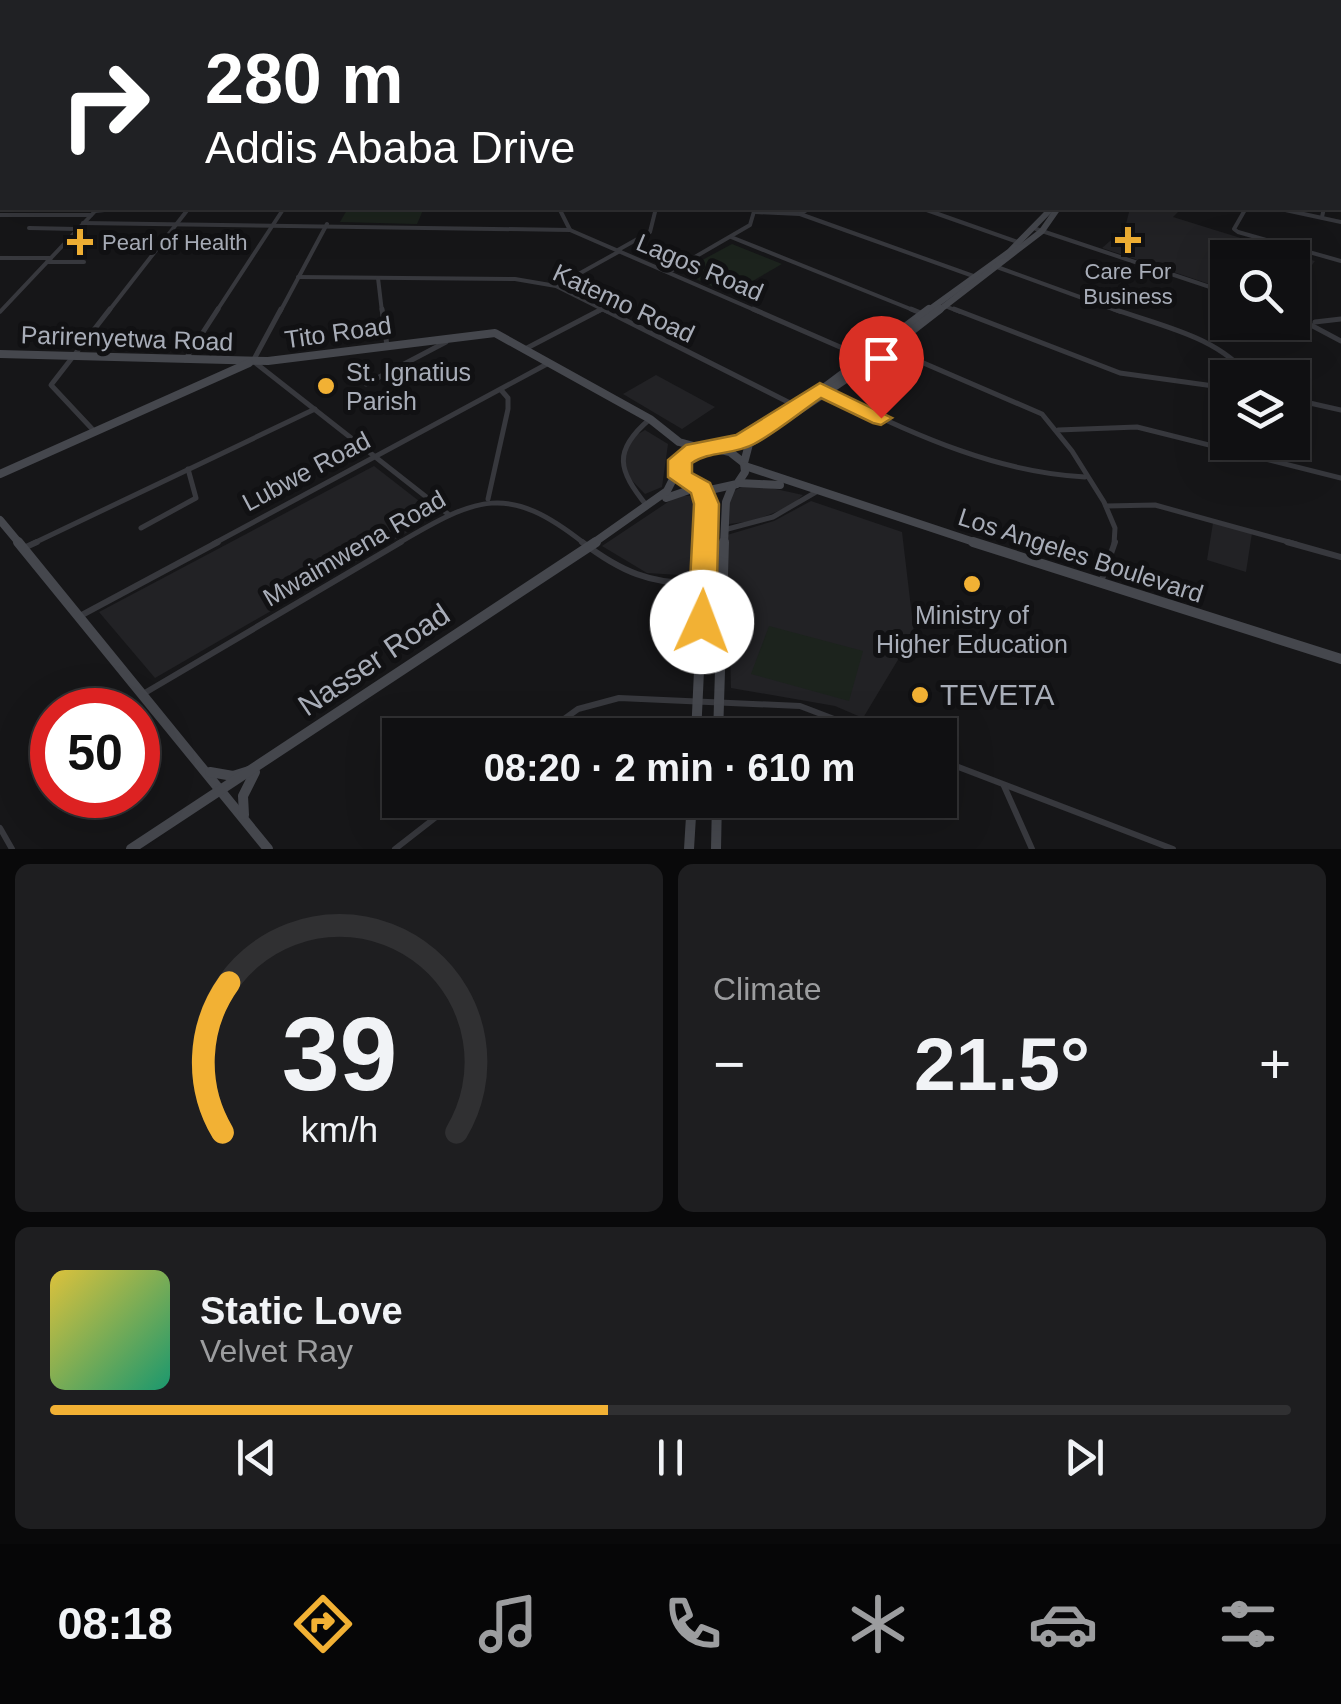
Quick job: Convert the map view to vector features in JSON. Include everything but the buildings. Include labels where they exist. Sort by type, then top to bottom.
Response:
[{"type":"main road","points":[[719,718],[726,502],[742,478],[750,444],[1023,244],[1054,210]]},
{"type":"main road","name":"Tito Road","points":[[0,474],[253,362],[495,333],[650,419],[674,439],[701,448]]},
{"type":"main road","name":"Parirenyetwa Road","points":[[0,354],[253,362]]},
{"type":"main road","points":[[678,467],[688,453],[744,440],[799,408]]},
{"type":"main road","points":[[674,439],[684,480],[699,488],[734,485]]},
{"type":"main road","points":[[720,448],[744,464]]},
{"type":"main road","name":"Los Angeles Boulevard","points":[[744,464],[812,491],[1341,659]]},
{"type":"main road","name":"Nasser Road","points":[[131,849],[646,508],[667,492],[678,467]]},
{"type":"main road","name":"Los Angeles Boulevard","points":[[734,485],[755,481],[812,491]]},
{"type":"main road","points":[[697,718],[707,508],[699,488]]},
{"type":"main road","name":"Nasser Road","points":[[646,508],[699,488]]},
{"type":"main road","points":[[1,523],[26,548],[138,688]]},
{"type":"main road","points":[[160,715],[268,849]]},
{"type":"main road","points":[[206,770],[217,776],[233,776],[266,762]]},
{"type":"main road","points":[[245,819],[242,796],[266,762]]},
{"type":"main road","points":[[689,849],[691,818]]},
{"type":"main road","points":[[716,849],[717,818]]},
{"type":"street","points":[[0,214],[121,210]]},
{"type":"street","points":[[96,432],[51,386],[187,210]]},
{"type":"street","points":[[185,360],[283,210]]},
{"type":"street","points":[[560,210],[570,230]]},
{"type":"street","points":[[556,286],[650,232],[656,210]]},
{"type":"street","points":[[669,272],[731,238],[752,223],[756,210],[800,214],[977,277]]},
{"type":"street","points":[[800,214],[807,210]]},
{"type":"street","points":[[927,210],[1023,244]]},
{"type":"street","points":[[1245,210],[1236,231],[1341,262]]},
{"type":"street","points":[[1285,210],[1341,222]]},
{"type":"street","points":[[1322,218],[1324,210]]},
{"type":"street","points":[[0,312],[94,211]]},
{"type":"street","points":[[328,224],[253,362],[448,514]]},
{"type":"street","name":"Lagos Road","points":[[29,228],[328,224],[398,230],[570,230],[869,360]]},
{"type":"street","points":[[1039,230],[1210,287]]},
{"type":"street","points":[[731,238],[926,316]]},
{"type":"street","points":[[0,258],[84,262]]},
{"type":"street","points":[[993,266],[1210,344],[1236,360]]},
{"type":"street","name":"Katemo Road","points":[[298,277],[522,279],[556,286],[799,408]]},
{"type":"street","points":[[378,278],[387,346]]},
{"type":"street","points":[[0,302],[10,302]]},
{"type":"street","points":[[941,305],[1120,373],[1210,386]]},
{"type":"street","points":[[527,348],[603,310]]},
{"type":"street","points":[[1312,323],[1341,319]]},
{"type":"street","points":[[1312,323],[1341,341]]},
{"type":"street","points":[[366,384],[458,336]]},
{"type":"street","points":[[887,347],[1042,413],[1058,430],[1106,506],[1116,533],[1101,582]]},
{"type":"street","name":"Lubwe Road","points":[[80,616],[550,362]]},
{"type":"street","points":[[501,390],[508,398],[508,409],[488,499],[529,506],[632,575],[647,580],[703,583]]},
{"type":"street","points":[[823,391],[952,449],[1046,476],[1087,478]]},
{"type":"street","points":[[1310,403],[1341,410]]},
{"type":"street","points":[[26,548],[314,409]]},
{"type":"street","points":[[646,508],[622,471],[626,440],[650,419]]},
{"type":"street","points":[[1058,430],[1144,428],[1341,478]]},
{"type":"street","points":[[141,528],[196,498],[188,469]]},
{"type":"street","points":[[724,530],[758,524],[790,511],[812,491]]},
{"type":"street","name":"Mwaimwena Road","points":[[153,688],[448,514],[488,499]]},
{"type":"street","points":[[1106,506],[1152,504],[1341,558]]},
{"type":"street","points":[[566,718],[605,700],[698,700],[800,706],[831,718]]},
{"type":"street","points":[[957,767],[1172,849]]},
{"type":"street","points":[[1004,786],[1032,849]]},
{"type":"street","points":[[395,849],[435,818]]},
{"type":"street","points":[[0,828],[12,849]]},
{"type":"shaded area","points":[[347,210],[423,210],[417,224],[340,222]]},
{"type":"shaded area","points":[[1130,210],[1178,212],[1173,217],[1247,240],[1210,240],[1210,284],[1102,248],[1125,228]]},
{"type":"shaded area","points":[[732,244],[782,264],[730,294],[680,272]]},
{"type":"shaded area","points":[[656,375],[715,407],[682,429],[623,394]]},
{"type":"shaded area","points":[[645,430],[668,444],[662,487],[645,494],[623,471],[628,440]]},
{"type":"shaded area","points":[[374,466],[437,515],[155,678],[99,612]]},
{"type":"shaded area","points":[[749,483],[803,495],[791,506],[753,521],[729,524],[730,493]]},
{"type":"shaded area","points":[[677,496],[690,496],[701,503],[696,576],[647,573],[602,546]]},
{"type":"shaded area","points":[[811,501],[902,532],[914,633],[863,718],[835,706],[731,688],[727,535],[774,521]]},
{"type":"shaded area","points":[[1213,523],[1252,533],[1246,572],[1207,560]]},
{"type":"shaded area","points":[[769,626],[863,651],[849,701],[751,674]]},
{"type":"place","name":"Care For Business","points":[[1128,240]]},
{"type":"place","name":"Pearl of Health","points":[[80,242]]},
{"type":"place","name":"St. Ignatius Parish","points":[[326,386]]},
{"type":"place","name":"Ministry of Higher Education","points":[[972,584]]},
{"type":"place","name":"TEVETA","points":[[920,695]]},
{"type":"route","points":[[702,622],[707,504],[701,489],[680,477],[680,460],[694,450],[720,448],[744,440],[820,390],[881,418]]}]
